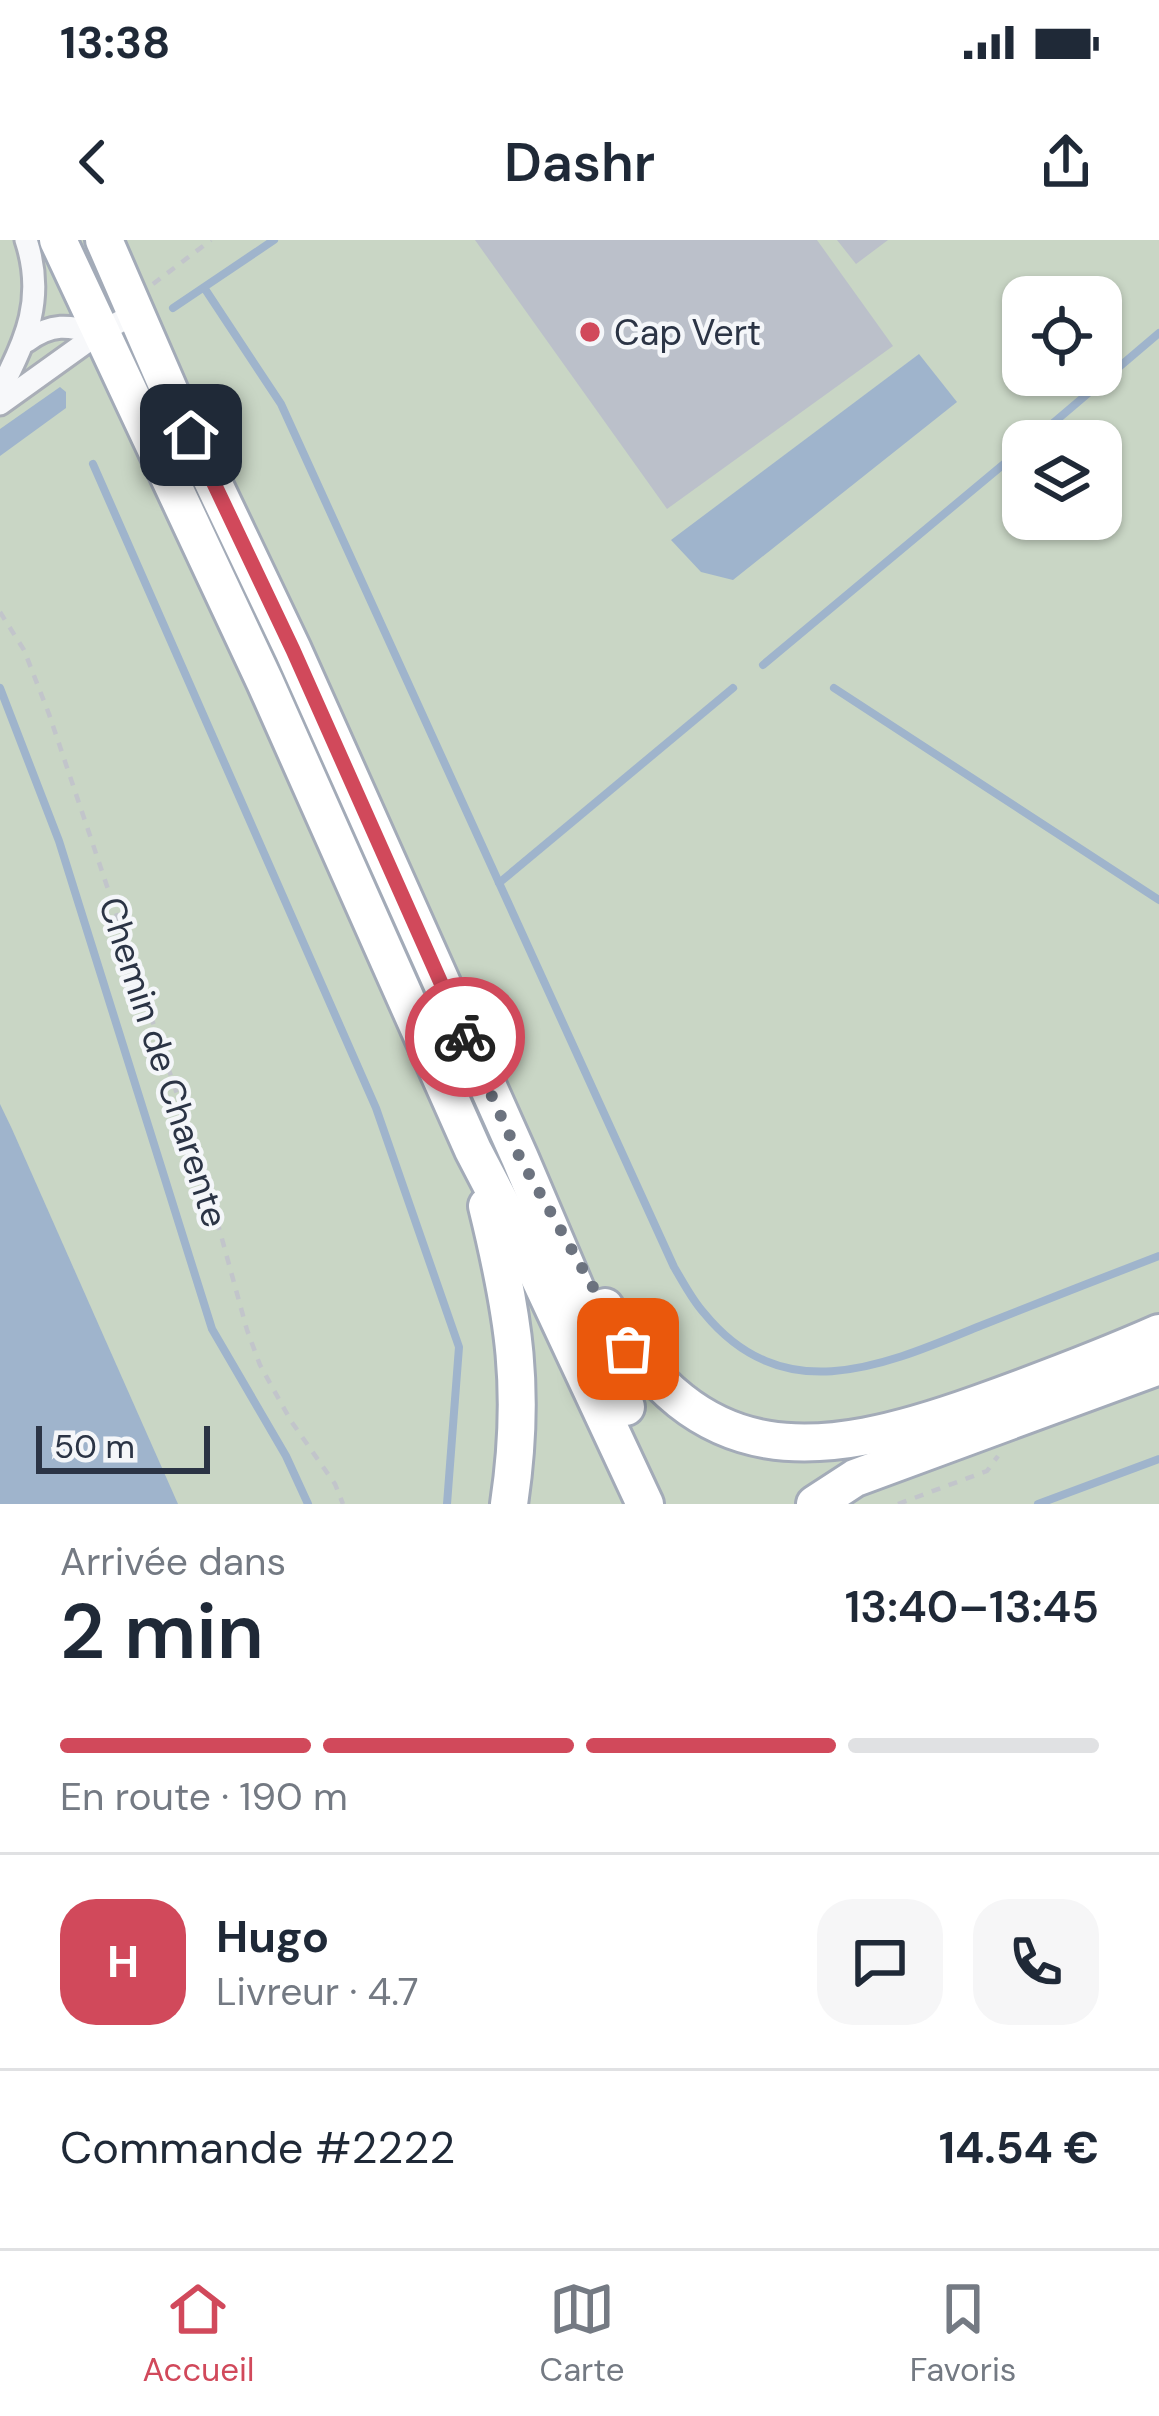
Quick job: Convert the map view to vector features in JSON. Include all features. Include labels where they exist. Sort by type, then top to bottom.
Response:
[{"type":"main road","points":[[58,240],[275,703],[473,1150],[645,1504]]},
{"type":"main road","points":[[104,240],[293,650],[669,1504]]},
{"type":"main road","points":[[473,1150],[515,1333],[519,1417],[509,1504]]},
{"type":"main road","points":[[520,1158],[628,1349],[646,1371],[682,1404],[754,1438],[827,1443],[900,1431],[1043,1381],[1159,1333]]},
{"type":"main road","points":[[814,1504],[855,1478],[1159,1366]]},
{"type":"street","points":[[0,390],[27,341],[34,302],[32,257],[26,240]]},
{"type":"street","points":[[0,404],[133,306]]},
{"type":"street","points":[[27,341],[48,326],[99,332]]},
{"type":"path","points":[[133,306],[211,240]]},
{"type":"path","name":"Chemin de Charente","points":[[0,612],[24,650],[49,714],[205,1177],[260,1365],[343,1504]]},
{"type":"green space","points":[[0,240],[1159,240],[1159,1504],[0,1504]]},
{"type":"water","points":[[919,354],[957,402],[733,580],[701,572],[671,540]]},
{"type":"water","points":[[60,387],[66,392],[66,408],[0,456],[0,429]]},
{"type":"water","points":[[0,1104],[12,1129],[178,1504],[0,1504]]},
{"type":"building","points":[[475,240],[817,240],[893,346],[667,509]]},
{"type":"building","points":[[837,240],[888,240],[856,264]]},
{"type":"waterway","points":[[173,308],[274,240]]},
{"type":"waterway","points":[[205,289],[281,404],[674,1267],[704,1313],[735,1343],[768,1362],[801,1370],[836,1371],[908,1354],[1159,1256]]},
{"type":"waterway","points":[[1057,420],[1159,333]]},
{"type":"waterway","points":[[93,464],[376,1108],[459,1347],[447,1504]]},
{"type":"waterway","points":[[763,665],[1002,466]]},
{"type":"waterway","points":[[0,688],[59,841],[212,1329],[286,1456],[308,1504]]},
{"type":"waterway","points":[[499,883],[733,688]]},
{"type":"waterway","points":[[834,688],[1159,900]]},
{"type":"waterway","points":[[1038,1504],[1159,1459]]},
{"type":"way so far","points":[[465,1037],[520,1158],[628,1349]]},
{"type":"place","name":"Cap Vert","points":[[590,332]]},
{"type":"route","points":[[191,435],[293,650],[465,1037]]}]
